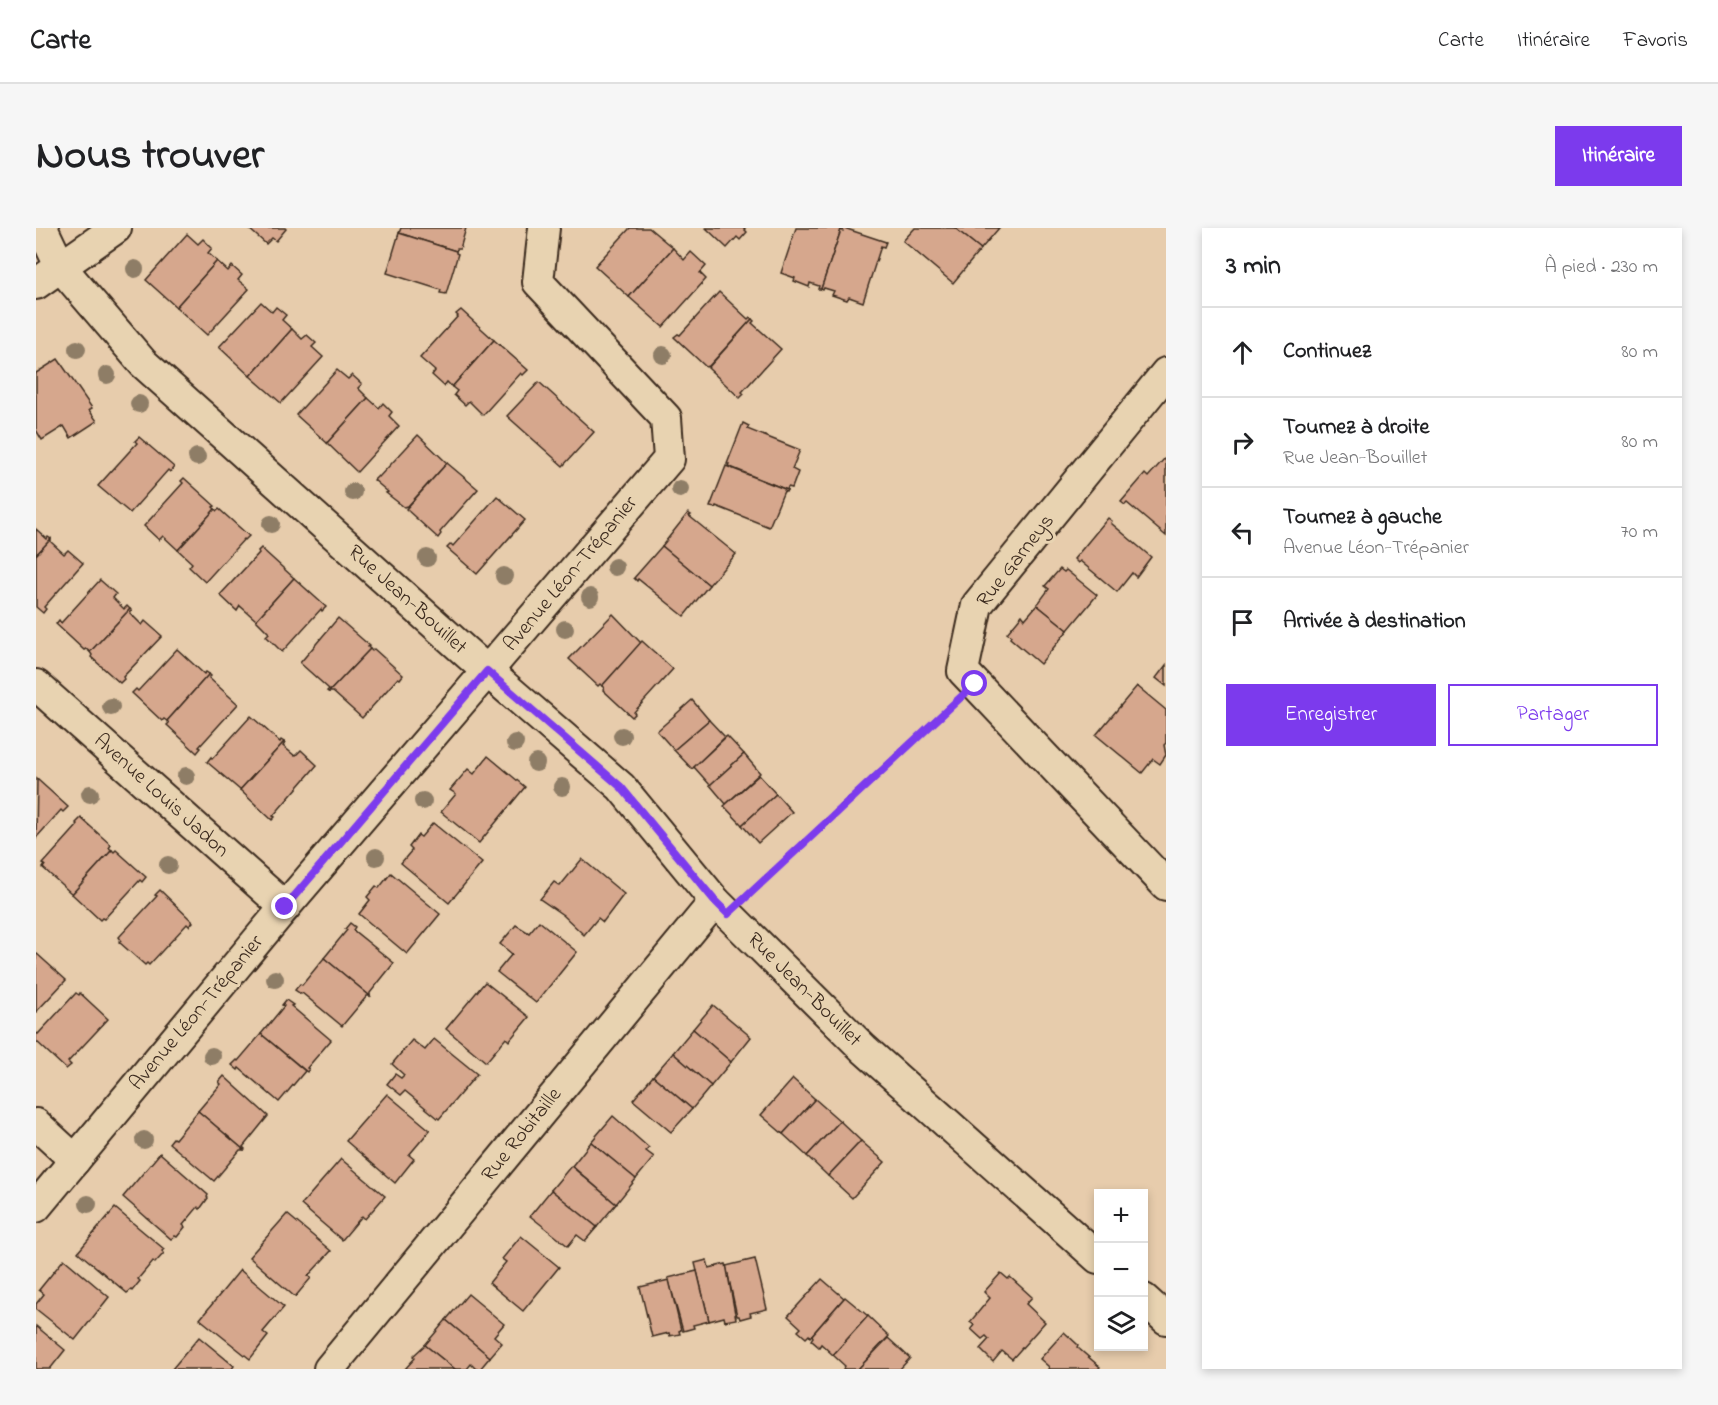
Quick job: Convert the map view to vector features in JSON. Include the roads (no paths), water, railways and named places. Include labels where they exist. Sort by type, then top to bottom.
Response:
[{"type":"street","name":"Rue Jean-Bouillet","points":[[42,228],[60,266],[143,363],[487,671],[621,787],[721,907],[864,1049],[1094,1254]]},
{"type":"street","points":[[36,284],[116,228]]},
{"type":"street","name":"Avenue Léon-Trépanier","points":[[36,1207],[285,907],[669,459],[666,418],[538,282],[544,228]]},
{"type":"street","name":"Rue Garneys","points":[[1166,373],[977,605],[963,671],[1166,884]]},
{"type":"street","name":"Avenue Louis Jadon","points":[[36,686],[285,907]]},
{"type":"street","name":"Rue Robitaille","points":[[329,1369],[721,907]]},
{"type":"street","points":[[36,1124],[75,1160]]},
{"type":"street","points":[[1148,1303],[1166,1319]]}]
